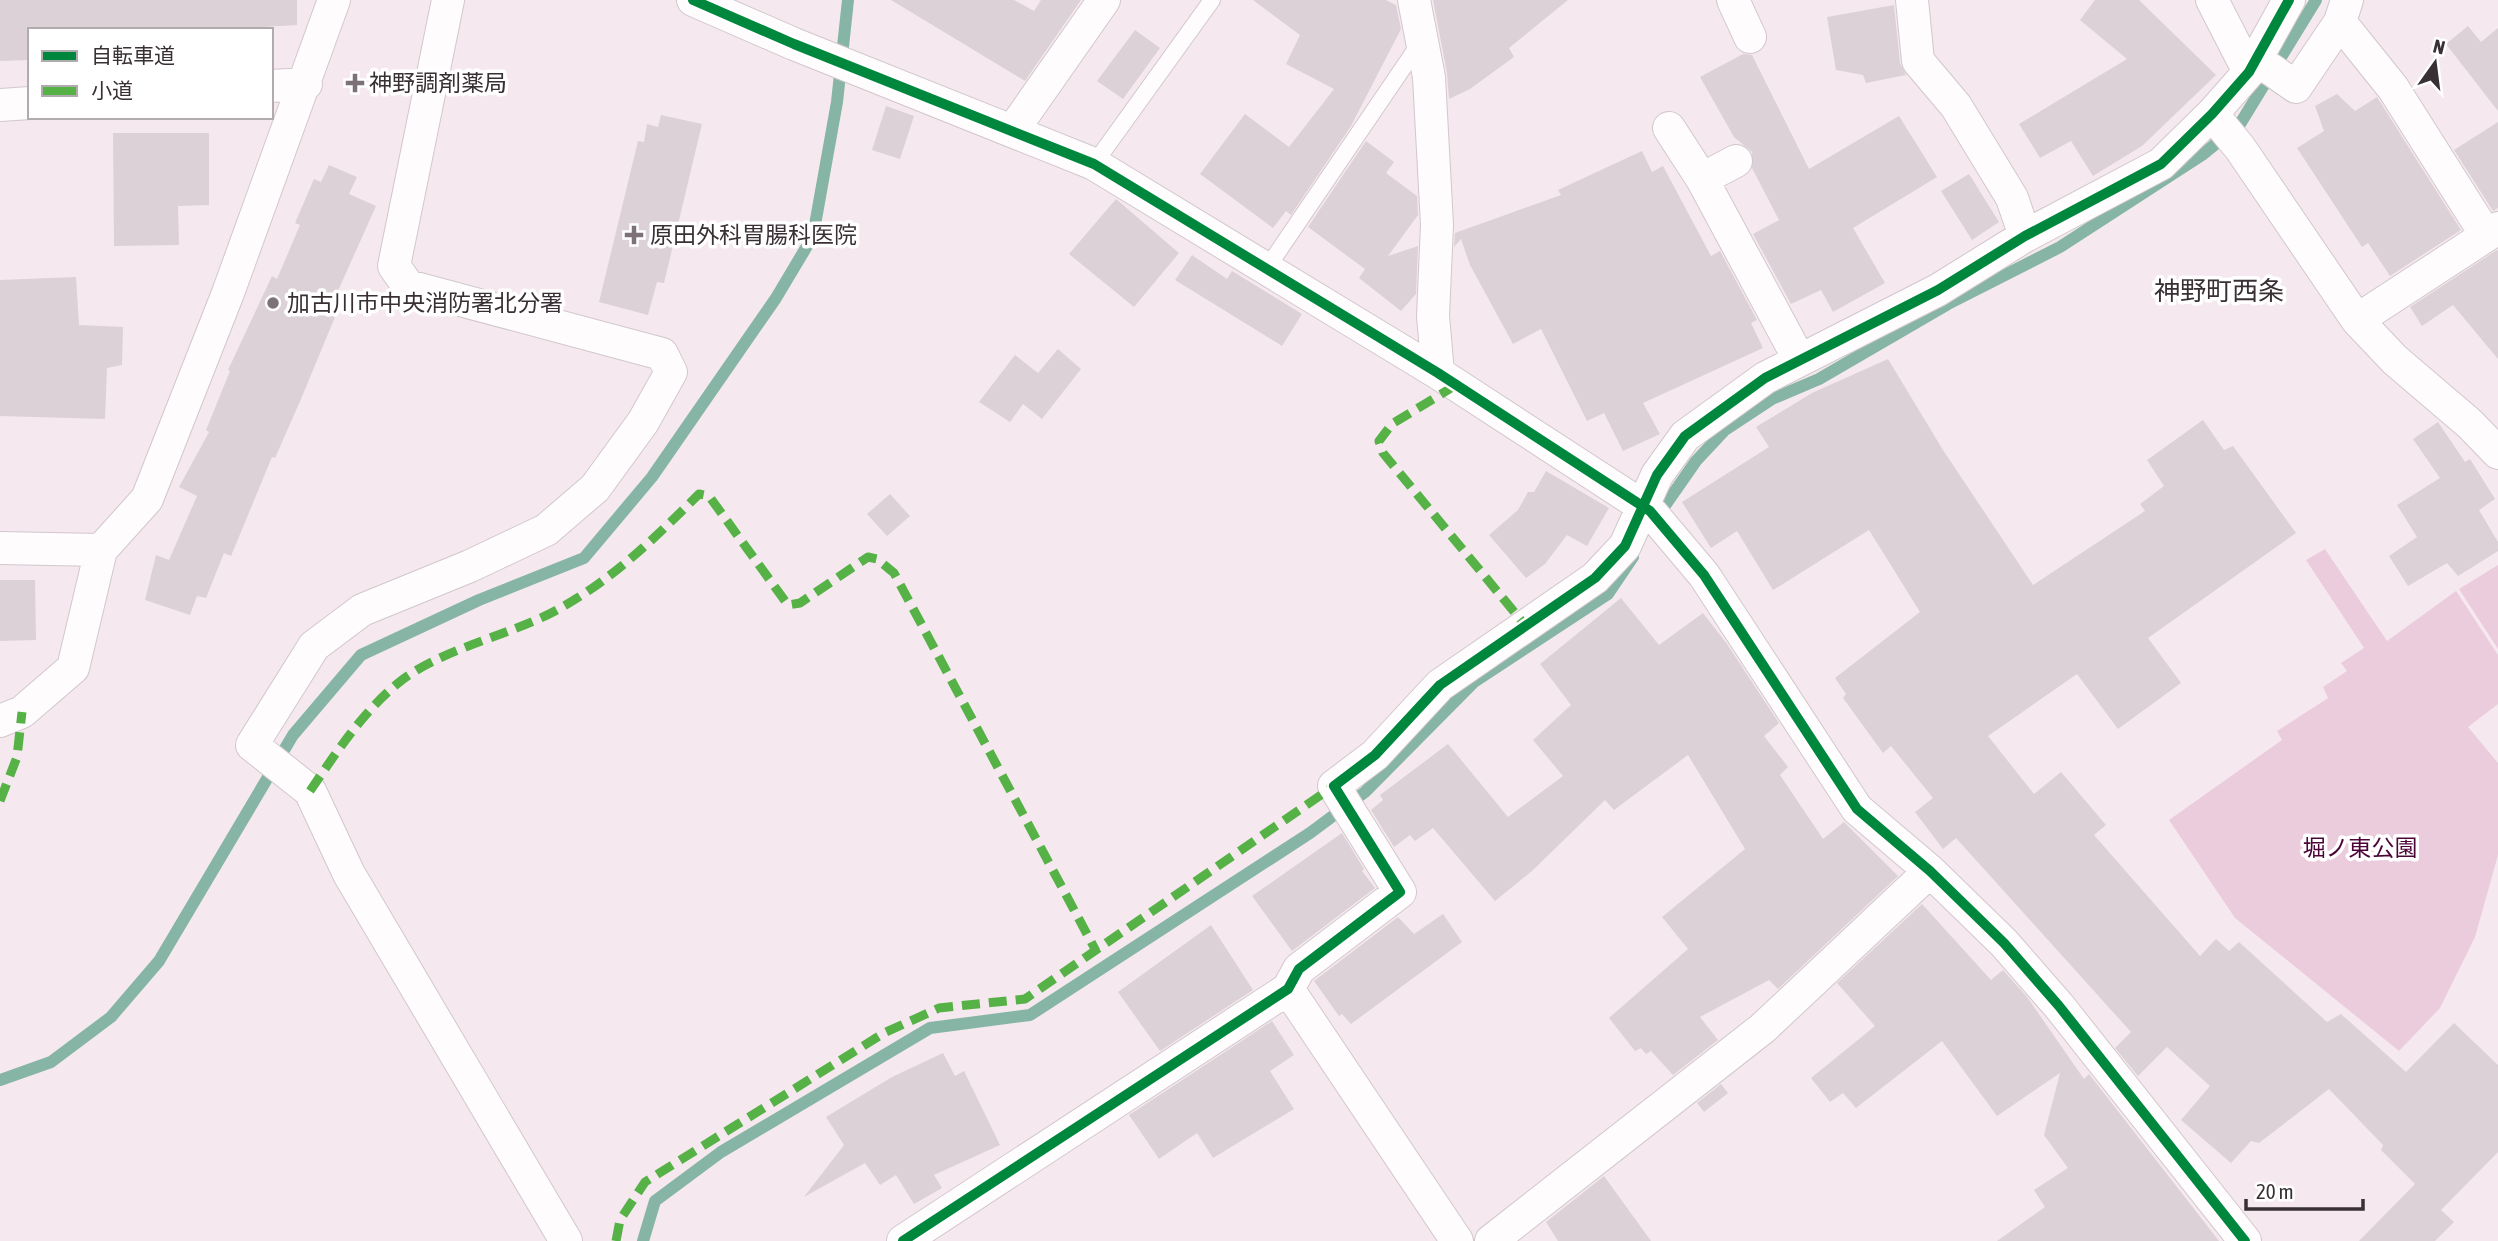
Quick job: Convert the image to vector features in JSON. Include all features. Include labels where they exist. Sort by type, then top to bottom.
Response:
[{"type":"street","points":[[0,721],[22,712],[73,668],[101,550],[147,499],[228,293],[306,84],[334,0]]},
{"type":"street","points":[[448,0],[394,266],[408,286],[662,354],[671,372],[643,422],[594,488],[546,530],[470,566],[362,610],[314,646],[252,744],[310,791],[349,874],[566,1241]]},
{"type":"street","points":[[692,0],[794,44],[1094,164],[1438,373],[1642,505],[1671,533],[1704,575],[1857,809],[1930,872],[2004,943],[2059,1006],[2245,1241]]},
{"type":"street","points":[[1013,130],[1104,0]]},
{"type":"street","points":[[1414,0],[1430,77],[1436,211],[1433,316],[1438,373]]},
{"type":"street","points":[[1733,0],[1750,37]]},
{"type":"street","points":[[1912,0],[1918,61],[1956,106],[2012,198],[2025,236]]},
{"type":"street","points":[[2212,0],[2253,65],[2296,87],[2344,11],[2393,88],[2492,231],[2357,320]]},
{"type":"street","points":[[903,1241],[1288,989],[1299,969],[1400,892],[1334,786],[1375,755],[1440,685],[1595,578],[1625,546],[1657,475],[1685,436],[1765,378],[1938,290],[2025,236],[2161,164],[2212,114],[2253,65],[2290,0]]},
{"type":"street","points":[[273,86],[306,84]]},
{"type":"street","points":[[0,105],[28,103]]},
{"type":"street","points":[[2212,114],[2240,148],[2357,320],[2395,360],[2470,424],[2498,453]]},
{"type":"street","points":[[1670,128],[1702,179],[1799,359]]},
{"type":"street","points":[[1702,179],[1736,161]]},
{"type":"street","points":[[0,548],[101,550]]},
{"type":"street","points":[[1491,1241],[1763,1028],[1930,872]]},
{"type":"street","points":[[1288,989],[1457,1241]]},
{"type":"lane","points":[[1094,164],[1212,0]]},
{"type":"lane","points":[[1267,268],[1423,37]]},
{"type":"green space","name":"堀ノ東公園","points":[[2325,549],[2387,641],[2456,591],[2498,655],[2498,704],[2468,727],[2498,763],[2498,855],[2475,937],[2440,1008],[2399,1051],[2235,918],[2169,820],[2282,740],[2277,731],[2328,698],[2323,687],[2347,671],[2341,663],[2364,648],[2306,560]]},
{"type":"green space","points":[[2498,565],[2498,649],[2459,589]]},
{"type":"building","points":[[0,0],[297,0],[297,25],[246,28],[28,28],[28,60],[0,61]]},
{"type":"building","points":[[891,0],[1014,0],[1034,11],[1041,0],[1081,0],[1025,81]]},
{"type":"building","points":[[1253,0],[1386,0],[1396,5],[1401,29],[1351,126],[1291,215],[1286,211],[1273,228],[1200,174],[1245,114],[1289,147],[1334,89],[1286,64],[1300,35]]},
{"type":"building","points":[[1433,0],[1568,0],[1509,48],[1514,57],[1470,89],[1449,99],[1447,73]]},
{"type":"building","points":[[2095,0],[2139,0],[2216,75],[2142,146],[2093,176],[2071,141],[2040,158],[2019,124],[2127,59],[2080,20]]},
{"type":"building","points":[[1894,5],[1900,63],[1906,75],[1866,83],[1863,75],[1836,70],[1827,17]]},
{"type":"building","points":[[2468,26],[2481,42],[2498,28],[2498,111],[2446,44]]},
{"type":"building","points":[[1135,30],[1160,48],[1123,99],[1097,81]]},
{"type":"building","points":[[1743,54],[1752,55],[1809,169],[1899,116],[1937,177],[1853,228],[1885,283],[1833,312],[1821,290],[1791,304],[1753,234],[1779,220],[1752,168],[1752,152],[1734,137],[1700,77]]},
{"type":"building","points":[[2337,94],[2355,111],[2377,97],[2461,230],[2390,276],[2368,243],[2362,247],[2297,148],[2324,131],[2315,106]]},
{"type":"building","points":[[886,106],[914,116],[900,159],[872,150]]},
{"type":"building","points":[[661,115],[702,124],[664,283],[657,282],[648,315],[599,302],[638,141],[644,142],[647,124],[658,127]]},
{"type":"building","points":[[2498,122],[2498,208],[2493,211],[2454,150]]},
{"type":"building","points":[[113,133],[209,133],[209,205],[178,206],[179,245],[114,246]]},
{"type":"building","points":[[1366,141],[1394,162],[1386,173],[1417,196],[1418,215],[1388,256],[1418,246],[1416,294],[1401,311],[1359,278],[1365,269],[1308,227]]},
{"type":"building","points":[[1642,151],[1652,172],[1663,166],[1711,256],[1720,251],[1757,320],[1751,323],[1763,348],[1643,403],[1660,434],[1623,451],[1604,413],[1587,421],[1541,329],[1513,344],[1470,265],[1461,239],[1454,247],[1455,233],[1561,195],[1558,190]]},
{"type":"building","points":[[329,165],[357,177],[349,194],[376,206],[333,302],[340,305],[301,399],[275,458],[272,457],[231,556],[224,553],[206,598],[197,596],[190,615],[145,600],[156,555],[169,560],[197,496],[179,487],[209,432],[206,430],[230,371],[228,370],[272,276],[277,279],[300,225],[295,223],[314,179],[321,182]]},
{"type":"building","points":[[1969,174],[1999,222],[1972,240],[1941,191]]},
{"type":"building","points":[[1116,199],[1179,253],[1134,307],[1069,254]]},
{"type":"building","points":[[2497,250],[2498,359],[2453,305],[2422,326],[2410,307]]},
{"type":"building","points":[[1192,255],[1227,279],[1232,271],[1302,314],[1282,346],[1175,280]]},
{"type":"building","points":[[76,277],[79,325],[123,327],[122,365],[107,368],[105,419],[0,416],[0,280]]},
{"type":"building","points":[[1058,349],[1081,369],[1042,419],[1023,404],[1010,422],[979,402],[1015,355],[1038,373]]},
{"type":"building","points":[[1888,359],[1943,450],[2033,585],[2145,511],[2140,504],[2164,486],[2147,460],[2203,420],[2224,450],[2233,446],[2296,533],[2148,638],[2181,683],[2118,729],[2077,674],[1988,736],[2034,794],[2061,772],[2106,825],[2094,835],[2200,956],[2216,939],[2229,951],[2239,942],[2327,1022],[2341,1014],[2406,1072],[2454,1023],[2498,1065],[2498,1152],[2441,1210],[2454,1222],[2435,1241],[2359,1241],[2415,1184],[2381,1150],[2383,1145],[2329,1089],[2259,1143],[2251,1141],[2231,1163],[2181,1120],[2210,1086],[2167,1047],[2138,1076],[2115,1048],[2131,1032],[1956,838],[1943,849],[1915,812],[1933,798],[1891,746],[1883,753],[1843,698],[1846,694],[1835,678],[1920,612],[1869,530],[1773,590],[1737,531],[1711,548],[1682,502],[1769,447],[1756,427],[1812,393]]},
{"type":"building","points":[[2438,422],[2465,462],[2470,459],[2495,499],[2479,510],[2498,542],[2498,551],[2458,576],[2447,563],[2408,586],[2389,556],[2417,537],[2397,505],[2440,478],[2413,439]]},
{"type":"building","points":[[1546,471],[1609,508],[1587,546],[1567,535],[1545,564],[1526,578],[1489,535],[1518,510],[1528,492],[1534,492]]},
{"type":"building","points":[[890,494],[910,516],[887,536],[867,514]]},
{"type":"building","points":[[0,580],[35,580],[36,640],[0,641]]},
{"type":"building","points":[[1621,598],[1659,645],[1703,613],[1727,644],[1779,723],[1764,736],[1788,767],[1780,775],[1823,839],[1844,822],[1898,876],[1778,989],[1769,980],[1700,1017],[1718,1040],[1673,1075],[1651,1051],[1646,1054],[1641,1048],[1635,1051],[1609,1018],[1688,949],[1662,917],[1745,849],[1688,755],[1614,810],[1605,800],[1532,871],[1495,901],[1433,828],[1415,841],[1410,835],[1394,847],[1371,810],[1383,800],[1380,795],[1448,744],[1508,817],[1563,776],[1533,740],[1571,705],[1540,664]]},
{"type":"building","points":[[1342,833],[1364,869],[1362,871],[1375,888],[1292,951],[1252,896]]},
{"type":"building","points":[[1922,904],[1991,980],[2003,970],[2027,997],[2084,1079],[2089,1074],[2219,1241],[1997,1241],[2045,1207],[2034,1190],[2068,1168],[2044,1135],[2060,1073],[1997,1116],[1942,1041],[1856,1108],[1843,1093],[1830,1102],[1811,1078],[1875,1026],[1837,983]]},
{"type":"building","points":[[1443,914],[1462,942],[1351,1024],[1342,1014],[1339,1016],[1314,981],[1398,917],[1414,934]]},
{"type":"building","points":[[1211,925],[1253,990],[1160,1051],[1118,992]]},
{"type":"building","points":[[1272,1021],[1294,1055],[1270,1071],[1294,1109],[1213,1158],[1197,1133],[1159,1159],[1129,1115]]},
{"type":"building","points":[[943,1053],[955,1076],[964,1071],[1000,1145],[934,1175],[942,1188],[914,1204],[896,1175],[880,1185],[865,1163],[804,1197],[844,1145],[826,1117],[892,1077]]},
{"type":"building","points":[[1721,1084],[1728,1093],[1704,1112],[1697,1103]]},
{"type":"building","points":[[1604,1176],[1651,1241],[1558,1241],[1546,1222]]},
{"type":"waterway","points":[[0,1080],[51,1062],[111,1017],[159,961],[293,735],[361,655],[479,600],[584,558],[652,477],[776,298],[813,236],[837,102],[848,0]]},
{"type":"waterway","points":[[1657,517],[1696,461],[1725,430],[1772,399],[1819,379],[1948,304],[2060,247],[2202,155],[2240,124],[2316,0]]},
{"type":"waterway","points":[[643,1241],[655,1201],[721,1152],[930,1028],[1030,1015],[1310,833],[1365,792],[1474,682],[1608,594],[1633,557]]},
{"type":"marked path","points":[[1456,385],[1392,424],[1379,441],[1383,453],[1525,625]]},
{"type":"marked path","points":[[310,791],[361,721],[384,696],[413,672],[555,611],[632,558],[699,494],[709,496],[788,605],[800,603],[868,557],[877,559],[894,573],[1096,951]]},
{"type":"marked path","points":[[0,801],[17,757],[22,712]]},
{"type":"marked path","points":[[616,1241],[620,1220],[645,1182],[884,1033],[939,1008],[1025,999],[1334,786]]},
{"type":"cycle path","points":[[693,0],[794,44],[1094,164],[1438,373],[1650,511],[1704,575],[1857,809],[1930,871],[2004,943],[2059,1006],[2245,1241]]},
{"type":"cycle path","points":[[903,1241],[1288,989],[1299,969],[1400,892],[1334,786],[1375,755],[1440,685],[1595,578],[1625,546],[1657,475],[1685,436],[1765,378],[1938,290],[2025,236],[2161,164],[2212,114],[2249,72],[2289,0]]},
{"type":"place","name":"神野調剤薬局","points":[[355,83]]},
{"type":"place","name":"原田外科胃腸科医院","points":[[634,235]]},
{"type":"place","name":"加古川市中央消防署北分署","points":[[273,303]]},
{"type":"district","name":"神野町西条","points":[[2219,291]]}]
